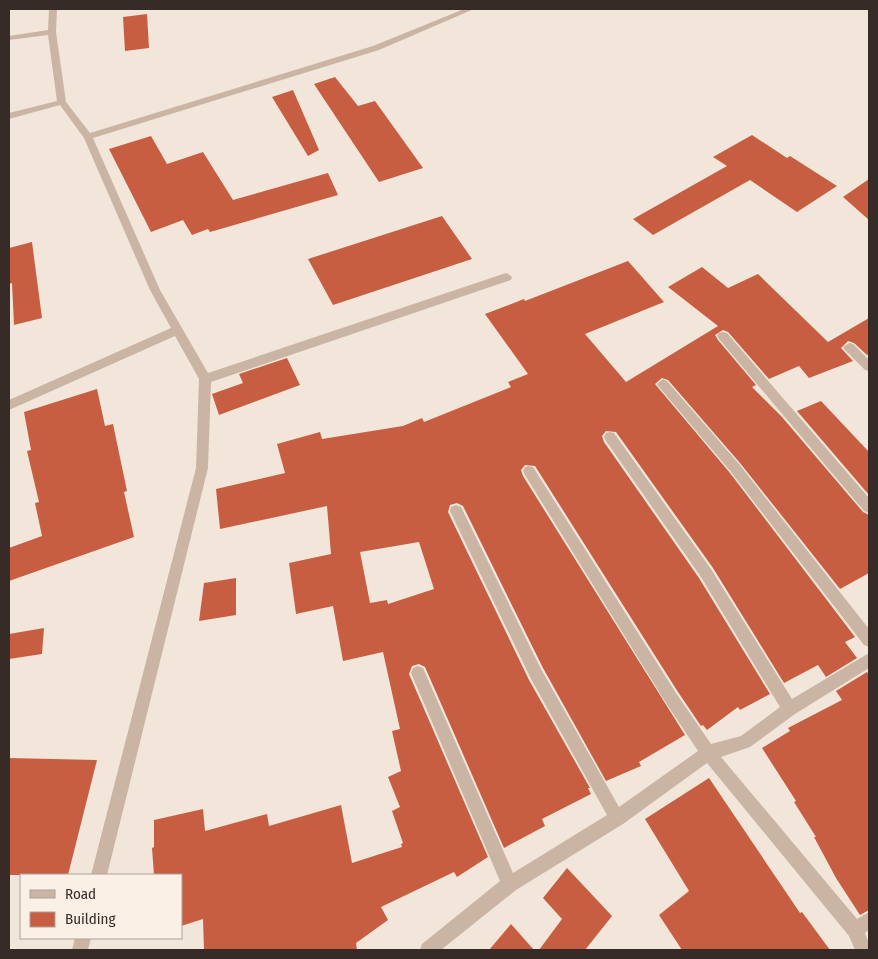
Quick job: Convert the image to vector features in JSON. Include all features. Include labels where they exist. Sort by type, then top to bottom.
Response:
[{"type":"street","points":[[53,9],[52,32],[62,102],[88,137],[155,290],[176,331],[205,380],[202,468],[99,874]]},
{"type":"street","points":[[88,137],[376,48],[470,9]]},
{"type":"street","points":[[9,38],[52,32]]},
{"type":"street","points":[[9,116],[62,102]]},
{"type":"street","points":[[205,380],[507,277]]},
{"type":"street","points":[[9,405],[176,331]]},
{"type":"street","points":[[723,336],[869,507]]},
{"type":"street","points":[[850,347],[869,367]]},
{"type":"street","points":[[663,384],[735,468],[869,640]]},
{"type":"street","points":[[610,437],[706,573],[790,709]]},
{"type":"street","points":[[529,472],[671,698],[708,753],[855,930],[863,950]]},
{"type":"street","points":[[456,511],[536,674],[617,818]]},
{"type":"street","points":[[428,950],[510,884],[617,818],[708,753],[745,742],[790,709],[869,660]]},
{"type":"street","points":[[418,673],[510,884]]},
{"type":"street","points":[[855,930],[869,920]]},
{"type":"building","points":[[147,14],[149,48],[125,51],[123,17]]},
{"type":"building","points":[[335,77],[358,106],[375,101],[423,168],[379,182],[314,84]]},
{"type":"building","points":[[293,90],[319,150],[308,156],[272,97]]},
{"type":"building","points":[[752,135],[787,158],[790,156],[837,186],[797,212],[750,180],[653,235],[633,219],[727,166],[713,157]]},
{"type":"building","points":[[151,136],[167,164],[203,152],[233,200],[328,173],[338,195],[210,232],[208,229],[192,235],[183,220],[151,232],[109,149]]},
{"type":"building","points":[[869,179],[869,220],[843,197]]},
{"type":"building","points":[[442,216],[472,259],[333,305],[308,259]]},
{"type":"building","points":[[32,242],[42,318],[14,325],[12,283],[9,284],[9,248]]},
{"type":"building","points":[[628,261],[664,302],[585,334],[626,382],[718,326],[668,287],[702,267],[728,288],[758,274],[828,342],[869,318],[869,354],[867,355],[854,343],[848,341],[841,348],[853,361],[809,378],[799,366],[769,379],[728,332],[723,330],[715,335],[756,385],[752,387],[782,417],[863,512],[869,515],[869,573],[840,589],[740,463],[668,380],[662,378],[655,384],[730,473],[855,637],[845,642],[857,658],[826,677],[818,665],[784,683],[713,568],[616,432],[606,431],[602,436],[604,442],[699,578],[770,694],[740,710],[738,707],[707,730],[703,725],[701,726],[678,692],[535,466],[525,465],[521,470],[523,476],[685,735],[639,762],[641,766],[606,781],[543,668],[463,506],[457,503],[450,505],[448,512],[529,680],[590,788],[588,788],[591,794],[542,819],[545,826],[504,848],[425,667],[419,664],[412,666],[409,674],[488,857],[457,877],[454,872],[381,907],[388,920],[356,943],[357,950],[204,950],[203,919],[182,926],[182,874],[154,874],[152,848],[154,847],[154,820],[203,809],[205,831],[267,814],[269,826],[341,805],[352,863],[402,847],[401,844],[403,843],[392,811],[400,807],[388,777],[401,771],[392,731],[400,729],[383,652],[343,661],[333,606],[296,614],[289,563],[331,554],[327,506],[220,529],[216,489],[285,473],[277,444],[320,432],[322,439],[403,426],[422,418],[424,422],[511,387],[508,382],[528,374],[485,314],[524,299],[525,301]],"holes":[[[419,542],[434,589],[388,604],[387,600],[370,603],[360,552]]]},
{"type":"building","points":[[287,358],[300,385],[219,415],[212,394],[243,383],[239,374]]},
{"type":"building","points":[[97,389],[105,426],[113,424],[127,491],[124,492],[134,537],[9,581],[9,548],[42,536],[35,503],[39,502],[27,451],[31,450],[24,412]]},
{"type":"building","points":[[821,401],[869,452],[869,495],[797,411]]},
{"type":"building","points":[[236,578],[236,615],[199,621],[204,583]]},
{"type":"building","points":[[44,628],[42,654],[9,659],[9,634]]},
{"type":"building","points":[[867,672],[869,675],[869,910],[860,915],[836,878],[814,837],[816,837],[794,802],[796,801],[762,748],[790,731],[788,728],[842,700],[836,691]]},
{"type":"building","points":[[9,758],[97,760],[68,874],[9,875]]},
{"type":"building","points":[[709,778],[800,913],[802,912],[830,950],[682,950],[659,915],[689,891],[645,819]]},
{"type":"building","points":[[567,868],[612,916],[585,950],[539,950],[562,919],[543,898]]},
{"type":"building","points":[[511,924],[534,950],[489,950]]}]
